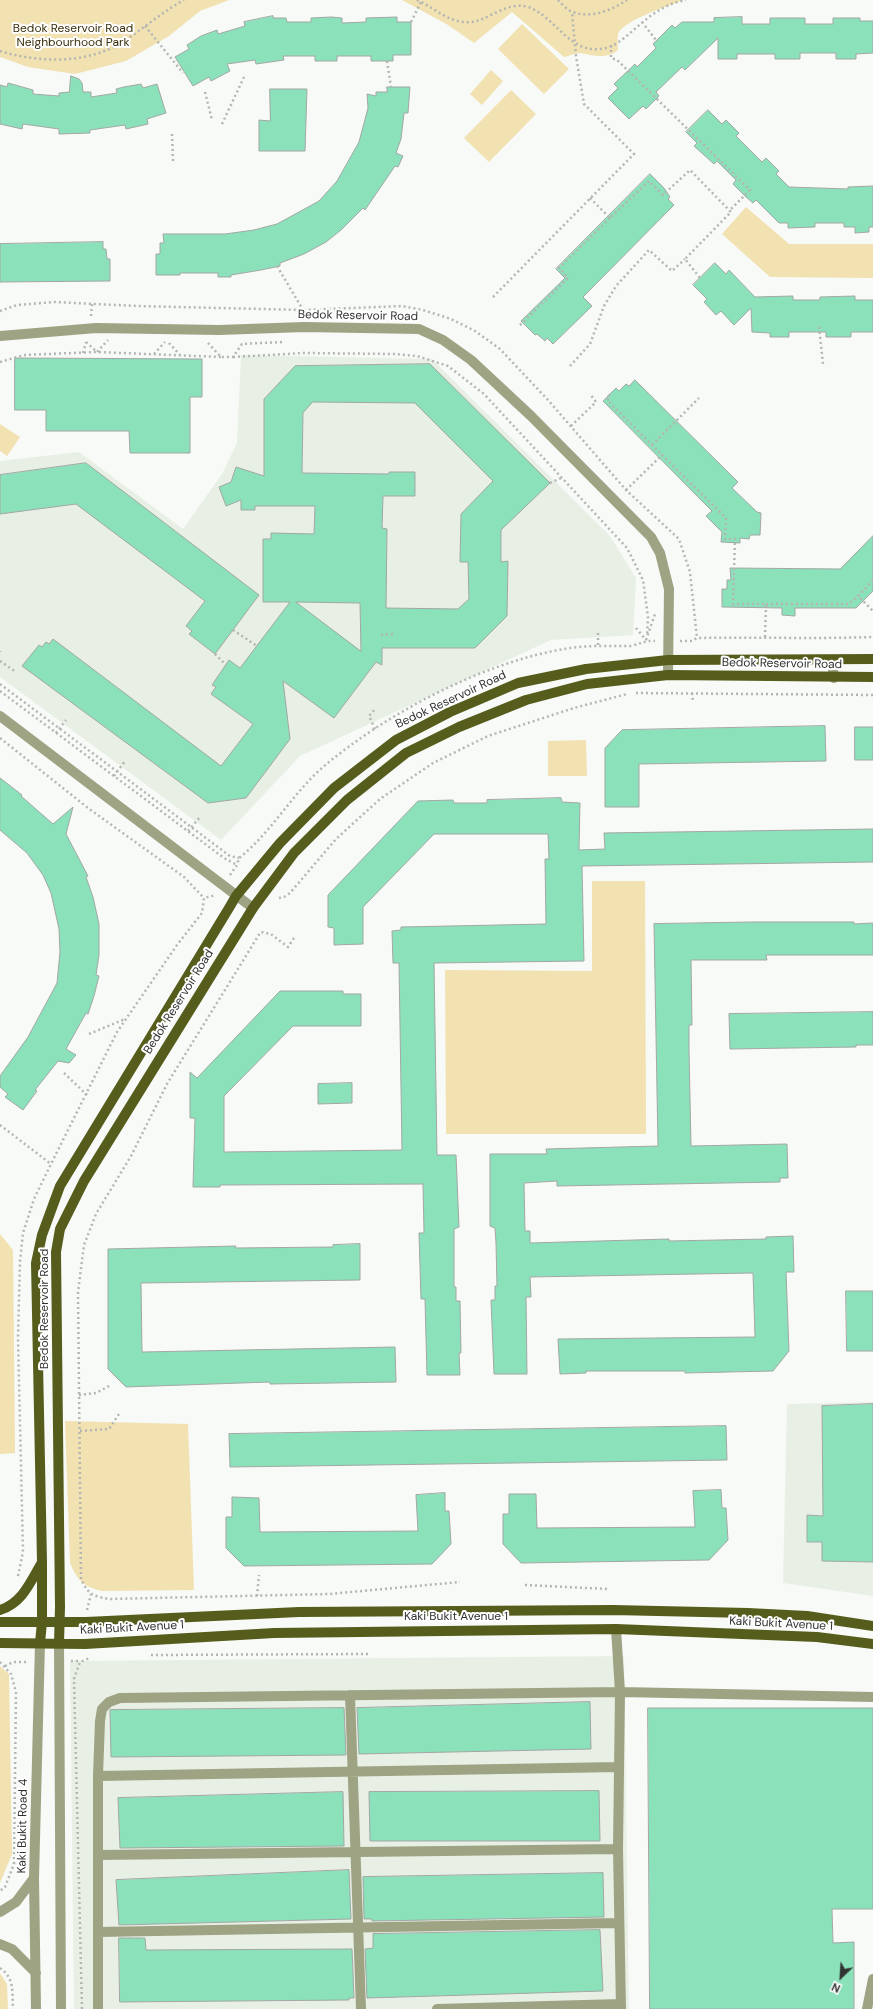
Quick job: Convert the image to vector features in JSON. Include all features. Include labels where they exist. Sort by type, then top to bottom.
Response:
[{"type":"main road","name":"Bedok Reservoir Road","points":[[40,1643],[42,1622],[42,1562],[36,1263],[42,1235],[60,1186],[236,896],[280,843],[334,788],[396,740],[450,712],[518,683],[586,669],[668,660],[873,659]]},
{"type":"main road","name":"Bedok Reservoir Road","points":[[59,1643],[56,1252],[60,1229],[84,1181],[253,908],[294,853],[346,800],[406,753],[459,727],[526,700],[587,684],[668,675],[834,678],[873,677]]},
{"type":"main road","points":[[0,1610],[16,1601],[24,1594],[42,1562]]},
{"type":"main road","name":"Kaki Bukit Avenue 1","points":[[42,1622],[86,1622],[298,1612],[613,1610],[807,1616],[873,1626]]},
{"type":"main road","points":[[0,1622],[42,1622]]},
{"type":"main road","name":"Kaki Bukit Avenue 1","points":[[40,1643],[85,1644],[274,1633],[616,1630],[817,1637],[873,1644]]},
{"type":"main road","points":[[0,1643],[40,1643]]},
{"type":"street","name":"Bedok Reservoir Road","points":[[0,336],[96,328],[219,330],[304,327],[419,329],[443,340],[471,360],[531,416],[651,537],[660,553],[669,589],[668,675]]},
{"type":"street","points":[[832,660],[834,678]]},
{"type":"street","points":[[0,716],[253,908]]},
{"type":"street","points":[[437,2009],[621,2006],[618,1849],[620,1692],[616,1630]]},
{"type":"street","name":"Kaki Bukit Road 4","points":[[36,2009],[34,1878],[40,1643]]},
{"type":"street","points":[[59,1643],[61,2009]]},
{"type":"street","points":[[98,2009],[98,1776],[100,1721],[102,1709],[109,1702],[120,1698],[620,1692],[873,1697]]},
{"type":"street","points":[[350,1695],[361,2009]]},
{"type":"street","points":[[98,1776],[619,1767]]},
{"type":"street","points":[[98,1855],[618,1849]]},
{"type":"street","points":[[0,1912],[16,1902],[34,1878]]},
{"type":"street","points":[[98,1932],[358,1929],[619,1923]]},
{"type":"street","points":[[0,1944],[12,1949],[36,1973]]},
{"type":"street","points":[[867,2009],[873,1979]]},
{"type":"path","points":[[0,51],[22,57],[54,60],[85,56],[109,49],[184,0]]},
{"type":"path","points":[[411,22],[420,0],[453,20],[467,23],[480,20],[507,8],[518,6],[528,7],[542,15],[575,44],[587,49],[594,49],[611,45],[633,32],[642,22],[666,5],[686,0]]},
{"type":"path","points":[[558,0],[572,12],[590,14],[614,9],[627,0]]},
{"type":"path","points":[[493,297],[634,154],[584,104],[572,12]]},
{"type":"path","points":[[642,22],[656,40]]},
{"type":"path","points":[[145,26],[183,73]]},
{"type":"path","points":[[570,366],[593,339],[604,306],[616,286],[649,250],[672,271],[731,212],[730,210],[750,190],[648,89],[617,60],[611,58],[611,45]]},
{"type":"path","points":[[388,61],[391,87]]},
{"type":"path","points":[[222,124],[244,77]]},
{"type":"path","points":[[205,92],[212,120]]},
{"type":"path","points":[[172,134],[173,161]]},
{"type":"path","points":[[520,325],[568,278],[559,268],[649,181],[663,195],[690,170],[730,210]]},
{"type":"path","points":[[590,198],[610,218]]},
{"type":"path","points":[[685,259],[700,278]]},
{"type":"path","points":[[278,266],[303,310]]},
{"type":"path","points":[[819,327],[823,364]]},
{"type":"path","points":[[97,352],[108,340],[116,340]]},
{"type":"path","points":[[159,340],[174,341]]},
{"type":"path","points":[[153,354],[167,340]]},
{"type":"path","points":[[167,340],[180,355]]},
{"type":"path","points":[[79,342],[86,342],[97,352]]},
{"type":"path","points":[[82,353],[86,342]]},
{"type":"path","points":[[201,342],[208,342],[222,357]]},
{"type":"path","points":[[233,357],[242,344],[288,342]]},
{"type":"path","points":[[0,362],[24,355],[97,352],[222,357],[304,353],[394,354],[431,359],[448,366],[484,394],[627,548],[643,580],[648,618],[646,640]]},
{"type":"path","points":[[571,426],[596,402],[590,394]]},
{"type":"path","points":[[608,396],[610,397],[607,400],[726,518],[725,539],[736,539],[733,604],[849,604],[873,580]]},
{"type":"path","points":[[652,444],[699,398]]},
{"type":"path","points":[[616,501],[662,454]]},
{"type":"path","points":[[550,483],[562,478]]},
{"type":"path","points":[[858,596],[873,611]]},
{"type":"path","points":[[765,637],[766,604]]},
{"type":"path","points":[[646,640],[656,609]]},
{"type":"path","points":[[636,628],[646,640]]},
{"type":"path","points":[[233,630],[257,646]]},
{"type":"path","points":[[598,633],[598,647]]},
{"type":"path","points":[[381,635],[393,634]]},
{"type":"path","points":[[692,641],[697,638],[765,637],[820,639],[873,637]]},
{"type":"path","points":[[215,654],[226,665]]},
{"type":"path","points":[[0,661],[16,672]]},
{"type":"path","points":[[0,684],[230,856],[239,858]]},
{"type":"path","points":[[0,691],[224,858],[237,865]]},
{"type":"path","points":[[279,898],[290,893],[336,839],[380,799],[433,763],[488,736],[574,708],[630,693],[873,695]]},
{"type":"path","points":[[692,693],[693,702]]},
{"type":"path","points":[[375,729],[369,716],[376,708]]},
{"type":"path","points":[[56,733],[66,720]]},
{"type":"path","points":[[0,738],[88,808],[184,877],[204,898],[202,913],[177,945],[117,1032],[87,1095],[51,1164],[0,1125]]},
{"type":"path","points":[[114,776],[125,762]]},
{"type":"path","points":[[188,831],[201,816]]},
{"type":"path","points":[[204,898],[214,897]]},
{"type":"path","points":[[258,927],[262,932],[271,934],[288,947],[294,938]]},
{"type":"path","points":[[262,932],[167,1084],[131,1156],[96,1214],[84,1244],[78,1292],[81,1579],[86,1590],[92,1594],[109,1599],[329,1594],[460,1582]]},
{"type":"path","points":[[89,1034],[126,1019]]},
{"type":"path","points":[[64,1073],[87,1095]]},
{"type":"path","points":[[79,1395],[96,1393],[109,1386]]},
{"type":"path","points":[[80,1431],[110,1430],[119,1414]]},
{"type":"path","points":[[17,1579],[23,1552],[19,1440]]},
{"type":"path","points":[[257,1596],[259,1575]]},
{"type":"path","points":[[525,1585],[608,1589]]},
{"type":"path","points":[[88,1605],[92,1594]]},
{"type":"path","points":[[147,1655],[369,1654]]},
{"type":"path","points":[[82,2009],[74,1678],[80,1662],[96,1656]]},
{"type":"path","points":[[0,1662],[11,1674],[16,1692],[14,1864],[5,1887],[0,1891]]},
{"type":"path","points":[[0,1968],[9,1977],[12,1983],[13,2009]]},
{"type":"shaded area","points":[[241,355],[432,359],[610,536],[636,578],[633,635],[551,640],[300,756],[221,840],[0,677],[0,461],[79,452],[183,529],[222,474],[237,443]]},
{"type":"shaded area","points":[[873,1402],[873,1596],[783,1583],[787,1404]]},
{"type":"shaded area","points":[[624,1656],[629,2009],[74,2009],[70,1661]]},
{"type":"green space","name":"Bedok Reservoir Road Neighbourhood Park","points":[[0,0],[229,0],[200,11],[169,36],[126,61],[75,74],[28,67],[0,57]]},
{"type":"green space","points":[[402,0],[684,0],[647,14],[621,29],[618,34],[618,50],[609,55],[599,56],[578,53],[564,57],[512,12],[474,43],[448,25]]},
{"type":"green space","points":[[522,24],[569,69],[544,94],[498,49]]},
{"type":"green space","points":[[491,70],[503,81],[482,105],[470,94]]},
{"type":"green space","points":[[511,90],[536,114],[489,162],[464,138]]},
{"type":"green space","points":[[746,207],[789,244],[873,244],[873,278],[770,277],[722,234]]},
{"type":"green space","points":[[0,424],[20,437],[7,456],[0,451]]},
{"type":"green space","points":[[586,740],[587,776],[548,776],[548,741]]},
{"type":"green space","points":[[592,881],[645,881],[646,1134],[446,1134],[445,970],[592,971]]},
{"type":"green space","points":[[0,1234],[13,1250],[15,1453],[0,1454]]},
{"type":"green space","points":[[65,1421],[188,1424],[194,1590],[102,1591],[86,1585],[78,1578],[70,1563]]},
{"type":"green space","points":[[0,1666],[9,1674],[12,1854],[0,1883]]},
{"type":"green space","points":[[0,1973],[7,1984],[8,2009],[0,2009]]},
{"type":"building","points":[[273,16],[273,18],[286,18],[287,22],[311,22],[311,18],[342,18],[342,23],[366,22],[366,18],[397,17],[397,22],[411,22],[411,55],[393,55],[393,61],[371,61],[371,56],[337,56],[337,61],[315,61],[315,56],[283,56],[284,60],[256,64],[255,60],[227,64],[230,71],[211,81],[209,77],[193,86],[175,57],[189,49],[187,45],[201,36],[217,30],[218,34],[245,26],[244,22]]},
{"type":"building","points":[[742,17],[742,24],[770,24],[770,18],[805,18],[805,24],[833,24],[833,18],[860,18],[860,21],[873,21],[873,53],[856,54],[856,59],[836,59],[836,53],[800,53],[800,59],[775,59],[775,54],[737,54],[737,59],[718,59],[718,38],[685,70],[682,67],[656,92],[659,96],[646,109],[643,106],[629,119],[608,98],[618,88],[614,84],[635,64],[637,67],[656,48],[653,44],[672,25],[675,28],[682,22],[714,22],[714,18]]},
{"type":"building","points":[[71,76],[79,79],[82,83],[83,92],[91,92],[91,97],[117,93],[116,89],[124,87],[141,84],[143,88],[157,84],[166,113],[147,119],[148,124],[126,129],[125,125],[90,130],[90,133],[59,134],[59,129],[23,124],[22,129],[0,124],[0,85],[7,87],[8,83],[33,90],[33,94],[59,96],[59,93],[69,92]]},
{"type":"building","points":[[387,87],[410,87],[408,113],[404,113],[401,139],[396,153],[403,156],[398,167],[395,166],[365,210],[363,208],[341,230],[326,242],[304,254],[280,263],[280,266],[231,275],[231,277],[218,277],[218,273],[180,273],[180,275],[156,275],[156,254],[160,254],[160,243],[164,243],[163,234],[225,234],[254,230],[277,224],[319,201],[337,181],[359,142],[368,108],[367,94],[376,96],[376,92],[387,92]]},
{"type":"building","points":[[270,89],[307,89],[305,151],[259,151],[259,120],[270,121]]},
{"type":"building","points":[[708,110],[722,124],[726,120],[739,133],[736,136],[762,162],[766,158],[779,171],[776,174],[789,187],[848,189],[848,187],[873,186],[873,227],[869,227],[869,232],[855,233],[855,227],[844,227],[844,223],[815,223],[815,227],[788,228],[788,223],[779,223],[756,200],[753,203],[733,184],[736,180],[717,161],[714,164],[694,146],[697,143],[686,132]]},
{"type":"building","points":[[650,174],[664,188],[670,197],[668,199],[674,205],[583,297],[592,306],[553,344],[547,338],[545,341],[537,334],[535,335],[521,321],[565,278],[556,269]]},
{"type":"building","points":[[103,242],[103,249],[106,249],[107,259],[110,259],[110,281],[0,282],[0,244]]},
{"type":"building","points":[[715,263],[726,274],[729,270],[755,297],[793,296],[793,300],[820,300],[820,297],[855,296],[855,300],[873,300],[873,332],[851,332],[851,337],[826,337],[826,332],[789,332],[789,337],[770,337],[770,333],[752,332],[751,308],[734,325],[721,311],[716,315],[704,302],[707,299],[693,285]]},
{"type":"building","points":[[15,358],[202,359],[202,397],[190,397],[190,453],[130,453],[129,431],[46,431],[46,410],[15,410]]},
{"type":"building","points":[[430,364],[550,483],[501,530],[501,562],[508,561],[507,616],[475,648],[382,648],[382,665],[376,662],[334,718],[283,681],[290,739],[246,798],[208,803],[22,666],[39,645],[42,647],[46,642],[49,644],[53,639],[221,766],[253,724],[211,694],[216,687],[212,685],[229,660],[240,668],[290,602],[263,602],[263,539],[271,539],[271,533],[314,534],[315,506],[255,506],[255,510],[241,510],[241,500],[226,506],[219,487],[231,482],[236,467],[264,476],[264,399],[295,366]],"holes":[[[313,402],[415,403],[493,481],[461,514],[460,562],[468,562],[469,599],[458,609],[386,608],[387,529],[382,528],[383,496],[415,496],[415,472],[389,472],[389,474],[302,473],[303,413]],[[296,602],[360,603],[361,651]]]},
{"type":"building","points":[[635,380],[738,482],[732,488],[757,512],[761,513],[760,535],[750,535],[749,539],[740,538],[740,543],[721,542],[722,532],[706,516],[712,511],[603,401],[616,388],[619,391],[626,384],[629,386]]},
{"type":"building","points":[[86,463],[259,595],[215,654],[189,634],[192,631],[186,626],[205,601],[76,504],[0,514],[0,475]]},
{"type":"building","points":[[873,536],[873,591],[856,608],[795,608],[795,616],[782,615],[782,608],[722,607],[722,589],[727,589],[727,580],[731,580],[730,568],[840,569]]},
{"type":"building","points":[[825,726],[826,761],[639,764],[639,807],[605,807],[605,748],[622,730]]},
{"type":"building","points":[[855,727],[873,727],[873,760],[855,760]]},
{"type":"building","points":[[0,778],[22,795],[21,796],[53,824],[73,807],[66,834],[88,876],[86,877],[93,897],[99,924],[99,955],[96,975],[99,976],[94,996],[88,1014],[86,1013],[66,1049],[76,1055],[69,1063],[58,1061],[35,1090],[37,1091],[23,1110],[5,1097],[8,1094],[0,1087],[0,1076],[28,1037],[57,983],[60,952],[59,929],[51,893],[43,875],[27,853],[0,830]]},
{"type":"building","points":[[561,798],[562,802],[580,803],[579,850],[605,849],[604,833],[873,829],[873,862],[582,866],[584,961],[434,963],[437,1155],[456,1155],[459,1227],[454,1229],[454,1287],[456,1287],[456,1301],[460,1301],[461,1353],[459,1353],[460,1375],[427,1375],[425,1299],[421,1299],[419,1233],[424,1233],[423,1184],[220,1185],[220,1187],[193,1187],[195,1118],[190,1118],[190,1072],[197,1078],[280,991],[343,991],[343,994],[361,994],[361,1026],[293,1026],[224,1096],[224,1152],[402,1150],[399,963],[393,963],[392,931],[401,930],[401,927],[546,924],[545,859],[549,859],[548,834],[434,834],[363,907],[363,944],[334,945],[334,928],[328,927],[328,895],[418,801],[453,800],[454,803],[487,803],[487,800]]},
{"type":"building","points":[[751,922],[873,923],[873,955],[766,955],[767,960],[691,960],[692,1025],[689,1025],[689,1050],[691,1146],[787,1144],[788,1178],[780,1178],[780,1182],[557,1186],[557,1181],[524,1183],[525,1231],[530,1231],[530,1243],[669,1239],[669,1241],[766,1239],[766,1237],[793,1236],[794,1272],[786,1272],[789,1351],[773,1371],[685,1373],[685,1371],[586,1371],[586,1373],[560,1374],[558,1339],[755,1337],[753,1273],[530,1277],[531,1297],[526,1297],[527,1374],[494,1374],[491,1300],[495,1300],[495,1286],[497,1286],[495,1228],[490,1226],[490,1154],[547,1154],[546,1149],[658,1146],[654,924]]},
{"type":"building","points":[[873,1012],[873,1045],[856,1045],[856,1047],[730,1049],[729,1014]]},
{"type":"building","points":[[352,1083],[352,1103],[318,1104],[318,1084]]},
{"type":"building","points":[[360,1244],[360,1280],[141,1283],[142,1352],[395,1347],[396,1382],[270,1384],[270,1382],[126,1387],[108,1369],[108,1249],[236,1246],[235,1248],[333,1247],[333,1245]]},
{"type":"building","points":[[846,1291],[873,1291],[873,1351],[847,1351]]},
{"type":"building","points":[[873,1404],[873,1562],[822,1561],[822,1542],[807,1542],[807,1515],[823,1516],[822,1406]]},
{"type":"building","points":[[726,1426],[727,1460],[230,1467],[229,1434]]},
{"type":"building","points":[[721,1490],[722,1508],[726,1508],[728,1540],[709,1560],[521,1563],[503,1544],[503,1514],[509,1514],[509,1494],[536,1494],[537,1528],[695,1527],[693,1491]]},
{"type":"building","points":[[445,1493],[445,1511],[449,1511],[451,1544],[432,1564],[244,1566],[226,1548],[226,1517],[232,1517],[232,1497],[259,1498],[260,1532],[418,1531],[416,1495]]},
{"type":"building","points":[[590,1702],[591,1749],[359,1754],[357,1708]]},
{"type":"building","points":[[344,1708],[346,1755],[111,1757],[110,1710]]},
{"type":"building","points":[[648,1708],[873,1708],[873,1909],[832,1909],[833,1943],[854,1942],[854,2009],[650,2009]]},
{"type":"building","points":[[599,1791],[600,1841],[370,1841],[369,1792]]},
{"type":"building","points":[[343,1792],[344,1846],[120,1848],[118,1798]]},
{"type":"building","points":[[349,1870],[351,1919],[119,1925],[116,1880]]},
{"type":"building","points":[[603,1873],[604,1917],[372,1921],[372,1919],[364,1919],[363,1877]]},
{"type":"building","points":[[600,1930],[603,1991],[367,1998],[365,1949],[373,1948],[373,1934]]},
{"type":"building","points":[[119,1938],[145,1938],[146,1950],[352,1949],[354,1998],[349,1998],[349,2000],[120,2002]]}]
